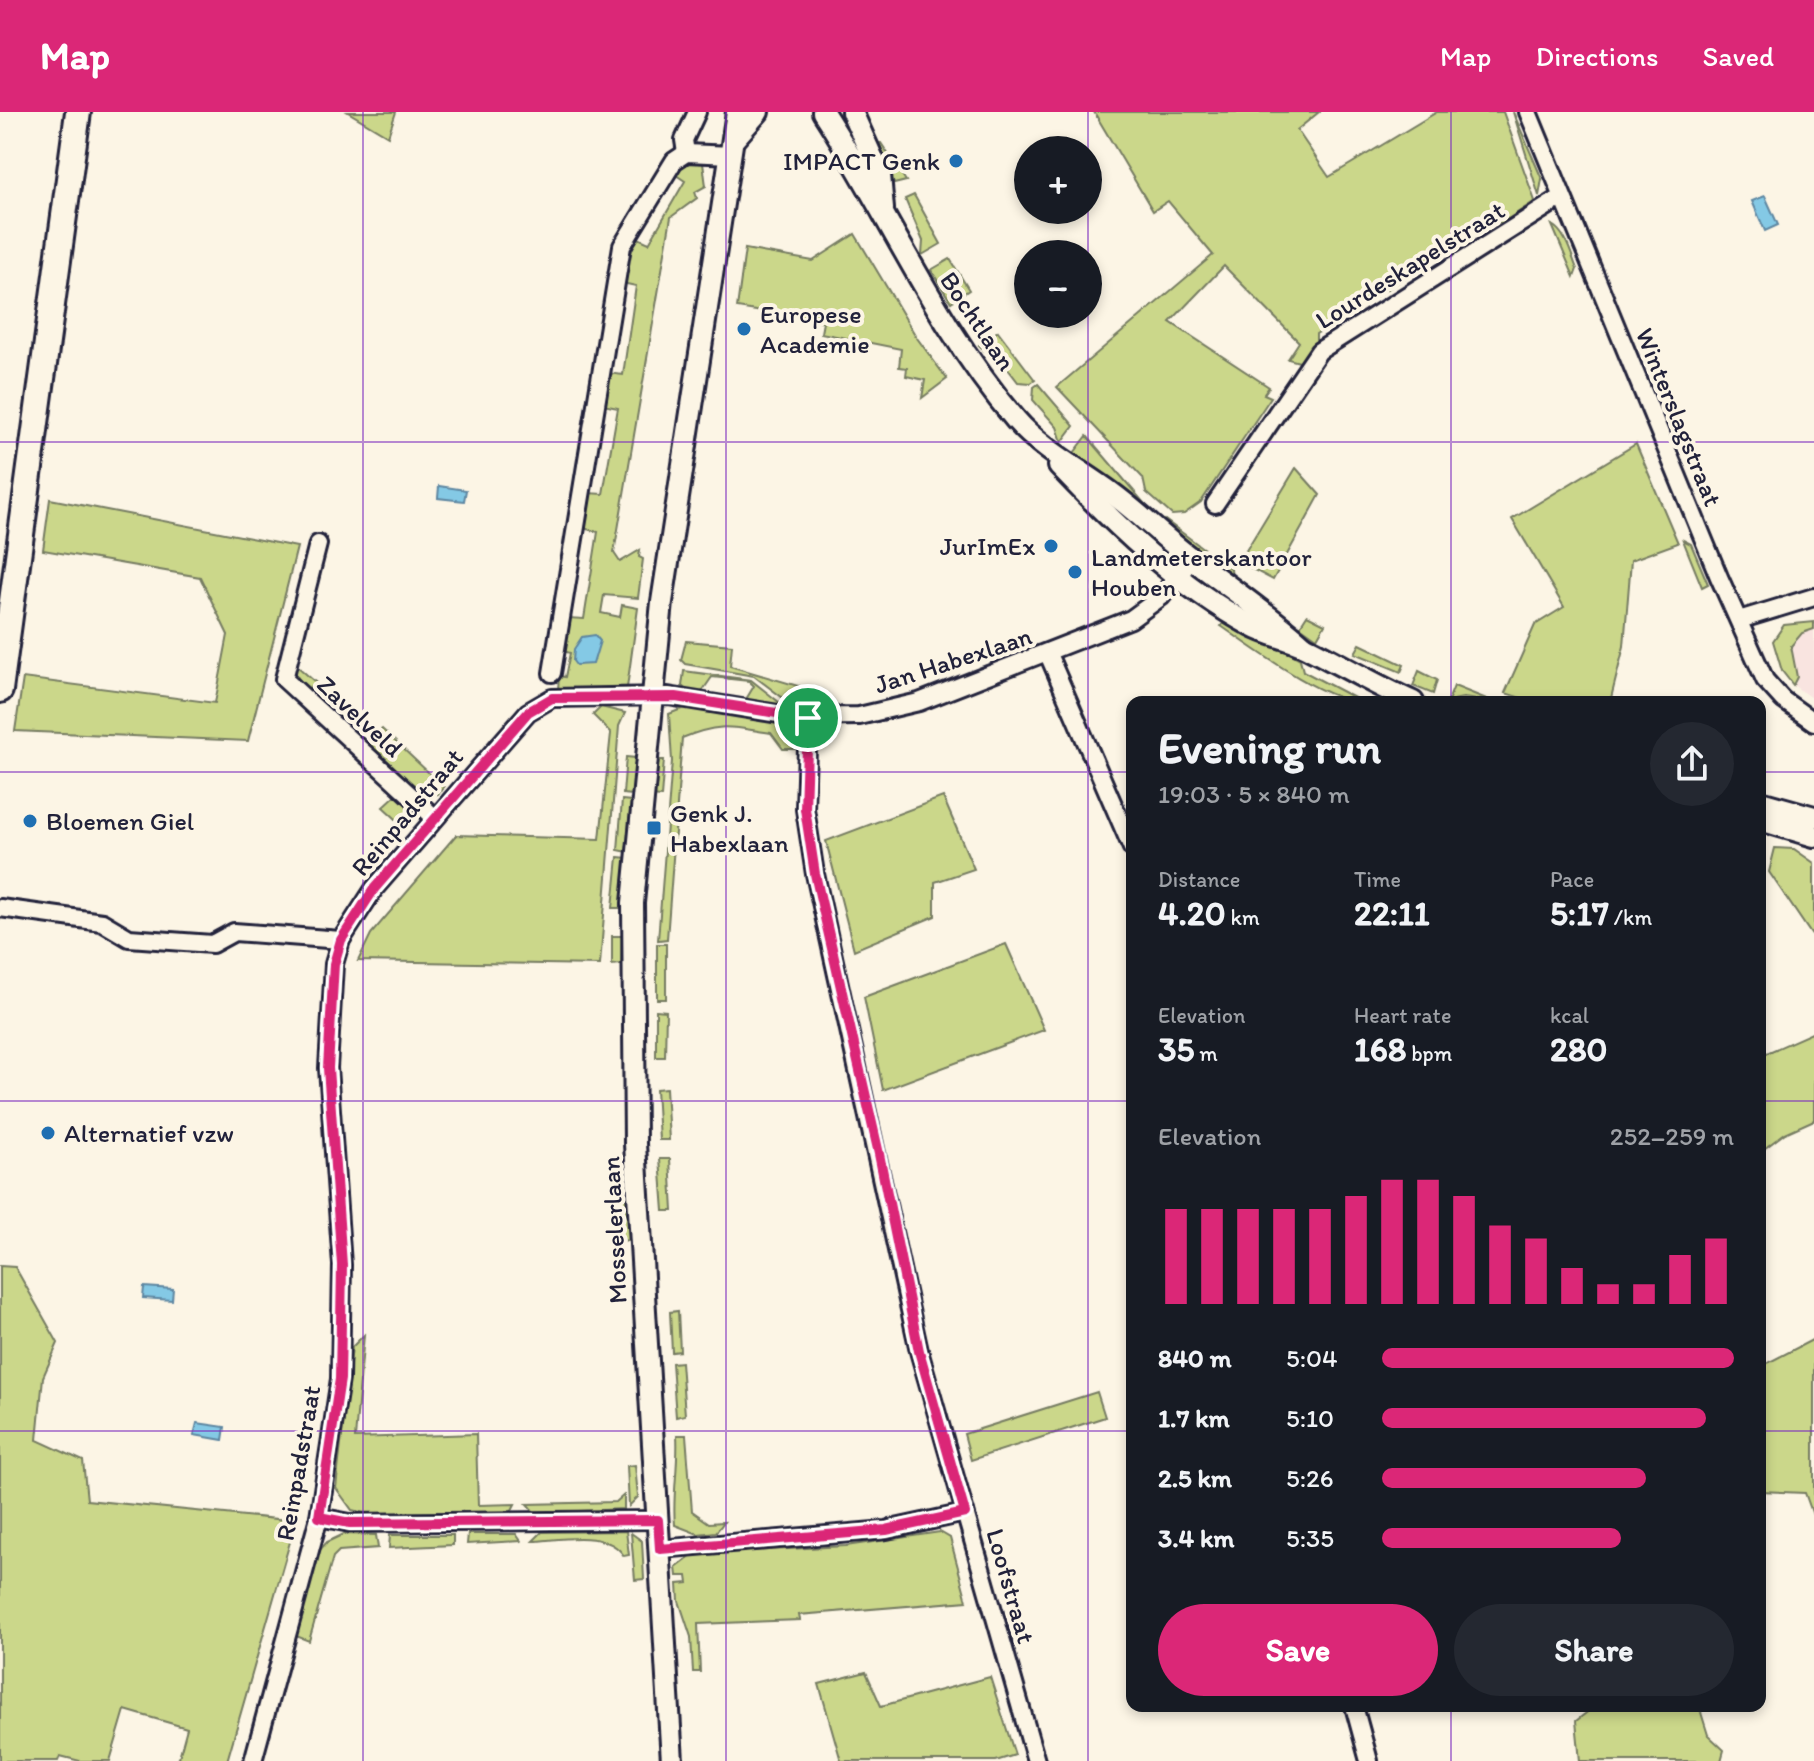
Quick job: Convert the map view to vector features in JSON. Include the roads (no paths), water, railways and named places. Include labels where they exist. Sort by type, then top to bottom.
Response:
[{"type":"main road","points":[[0,690],[78,112]]},
{"type":"street","points":[[686,153],[684,140],[697,112]]},
{"type":"street","points":[[652,697],[662,602],[737,112]]},
{"type":"street","points":[[552,673],[622,246],[674,161],[686,153],[733,146],[758,112]]},
{"type":"street","name":"Bochtlaan","points":[[823,112],[860,177],[883,209],[935,310],[1018,422],[1048,449],[1132,508],[1192,559],[1261,607],[1303,645]]},
{"type":"street","name":"Bochtlaan","points":[[852,112],[880,175],[883,209]]},
{"type":"street","name":"Winterslagstraat","points":[[1528,112],[1765,680],[1783,700],[1814,722]]},
{"type":"street","name":"Lourdeskapelstraat","points":[[1215,504],[1319,351],[1562,197]]},
{"type":"street","name":"Bochtlaan","points":[[1048,449],[1056,462],[1116,525],[1178,576],[1253,627],[1303,645],[1348,672],[1400,696]]},
{"type":"street","name":"Zavelveld","points":[[318,544],[284,679],[435,818]]},
{"type":"street","name":"Jan Habexlaan","points":[[652,697],[676,697],[808,718],[859,716],[919,702],[1131,619],[1161,597],[1192,559]]},
{"type":"street","points":[[1739,620],[1814,597]]},
{"type":"street","points":[[1048,654],[1126,834]]},
{"type":"street","name":"Reinpadstraat","points":[[253,1761],[319,1517],[340,1379],[342,1265],[328,1068],[329,1003],[341,940],[374,889],[528,712],[552,698],[652,697]]},
{"type":"street","name":"Mosselerlaan","points":[[652,697],[631,951],[635,1144],[672,1761]]},
{"type":"street","name":"Loofstraat","points":[[808,718],[805,809],[815,874],[879,1154],[919,1351],[1036,1761]]},
{"type":"street","points":[[1766,804],[1814,817]]},
{"type":"street","points":[[1766,822],[1814,836]]},
{"type":"street","points":[[0,908],[102,922],[129,938],[212,944],[234,932],[341,940]]},
{"type":"street","points":[[660,1549],[886,1530],[965,1513]]},
{"type":"street","points":[[319,1517],[350,1523],[658,1520]]},
{"type":"street","points":[[1356,1712],[1369,1761]]},
{"type":"water","points":[[1765,196],[1778,225],[1765,231],[1752,201]]},
{"type":"water","points":[[439,486],[466,490],[464,501],[438,498]]},
{"type":"water","points":[[595,635],[600,641],[593,664],[576,665],[573,661],[574,649],[582,637]]},
{"type":"water","points":[[144,1287],[173,1289],[172,1300],[143,1298]]},
{"type":"water","points":[[197,1423],[225,1427],[223,1440],[194,1435]]},
{"type":"place","name":"IMPACT Genk","points":[[956,161]]},
{"type":"place","name":"Europese Academie","points":[[744,329]]},
{"type":"place","name":"JurImEx","points":[[1051,546]]},
{"type":"place","name":"Landmeterskantoor Houben","points":[[1075,572]]},
{"type":"place","name":"Bloemen Giel","points":[[30,821]]},
{"type":"place","name":"Genk J. Habexlaan","points":[[654,828]]},
{"type":"place","name":"Alternatief vzw","points":[[48,1133]]}]
